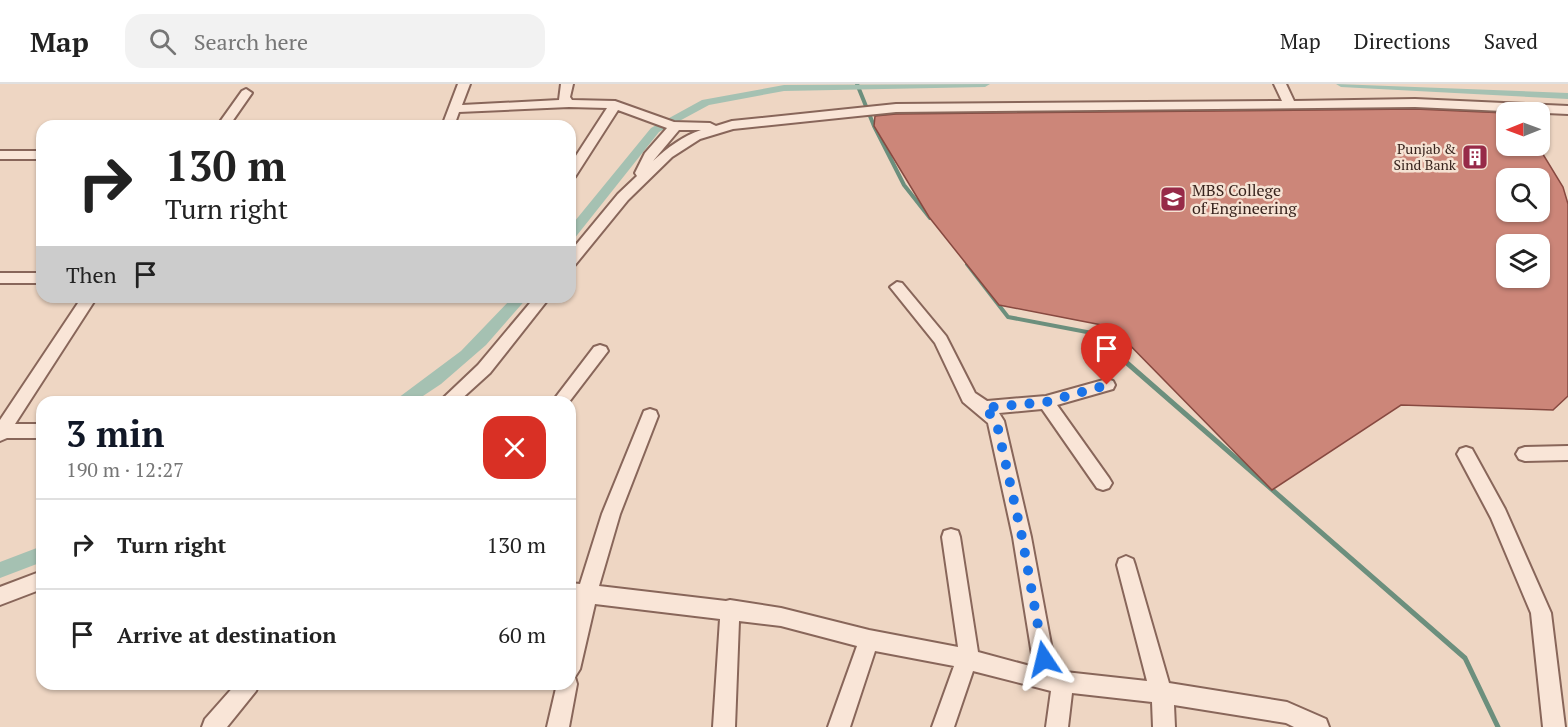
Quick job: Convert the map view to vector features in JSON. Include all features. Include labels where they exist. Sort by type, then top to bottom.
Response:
[{"type":"street","points":[[450,120],[464,84]]},
{"type":"street","points":[[567,84],[564,98],[569,103]]},
{"type":"street","points":[[1280,85],[1290,104]]},
{"type":"street","points":[[227,120],[246,93]]},
{"type":"street","points":[[454,109],[569,103],[615,105],[673,126],[702,126],[717,129]]},
{"type":"street","points":[[576,255],[639,180],[683,144],[717,129],[896,108],[1415,103],[1568,110]]},
{"type":"street","points":[[576,166],[615,105]]},
{"type":"street","points":[[639,180],[649,156],[673,126]]},
{"type":"street","points":[[0,155],[36,155]]},
{"type":"street","points":[[0,278],[36,278]]},
{"type":"street","points":[[897,287],[941,340],[964,391],[973,402],[993,417],[998,429],[1055,681],[1057,727]]},
{"type":"street","points":[[1,432],[86,303]]},
{"type":"street","points":[[454,396],[484,369],[538,303]]},
{"type":"street","points":[[565,396],[600,351]]},
{"type":"street","points":[[984,408],[1046,402],[1107,385]]},
{"type":"street","points":[[1046,402],[1103,483]]},
{"type":"street","points":[[576,612],[578,593],[650,416]]},
{"type":"street","points":[[1,432],[36,431]]},
{"type":"street","points":[[1525,454],[1568,453]]},
{"type":"street","points":[[1467,454],[1499,515],[1541,613],[1546,636],[1554,727]]},
{"type":"street","points":[[943,727],[967,659],[968,638],[951,537]]},
{"type":"street","points":[[1126,565],[1161,693],[1165,715],[1164,727]]},
{"type":"street","points":[[0,596],[36,582]]},
{"type":"street","points":[[578,593],[673,605],[730,609],[781,617],[868,640],[967,659],[1055,681],[1161,693],[1287,713],[1318,727]]},
{"type":"street","points":[[724,727],[730,609]]},
{"type":"street","points":[[839,727],[868,640]]},
{"type":"street","points":[[213,727],[244,690]]},
{"type":"street","points":[[558,727],[566,690]]},
{"type":"building","name":"MBS College of Engineering","points":[[1415,109],[1496,113],[1496,156],[1544,156],[1563,187],[1568,204],[1568,396],[1553,410],[1401,405],[1272,490],[1112,327],[999,305],[929,217],[874,126],[875,116]]},
{"type":"waterway","points":[[857,84],[874,126],[904,185],[930,218]]},
{"type":"waterway","points":[[576,229],[655,130],[706,102],[784,88],[985,84]]},
{"type":"waterway","points":[[1341,84],[1568,96]]},
{"type":"waterway","points":[[967,264],[1008,317],[1092,333],[1120,358]]},
{"type":"waterway","points":[[412,396],[466,354],[495,327],[516,303]]},
{"type":"waterway","points":[[1119,356],[1465,658],[1498,727]]},
{"type":"waterway","points":[[0,570],[36,556]]},
{"type":"place","name":"Punjab & Sind Bank","points":[[1475,157]]},
{"type":"place","name":"MBS College of Engineering","points":[[1173,199]]},
{"type":"route","points":[[1044,659],[1022,537],[998,429],[996,421],[984,408],[1046,402],[1107,385]]}]
